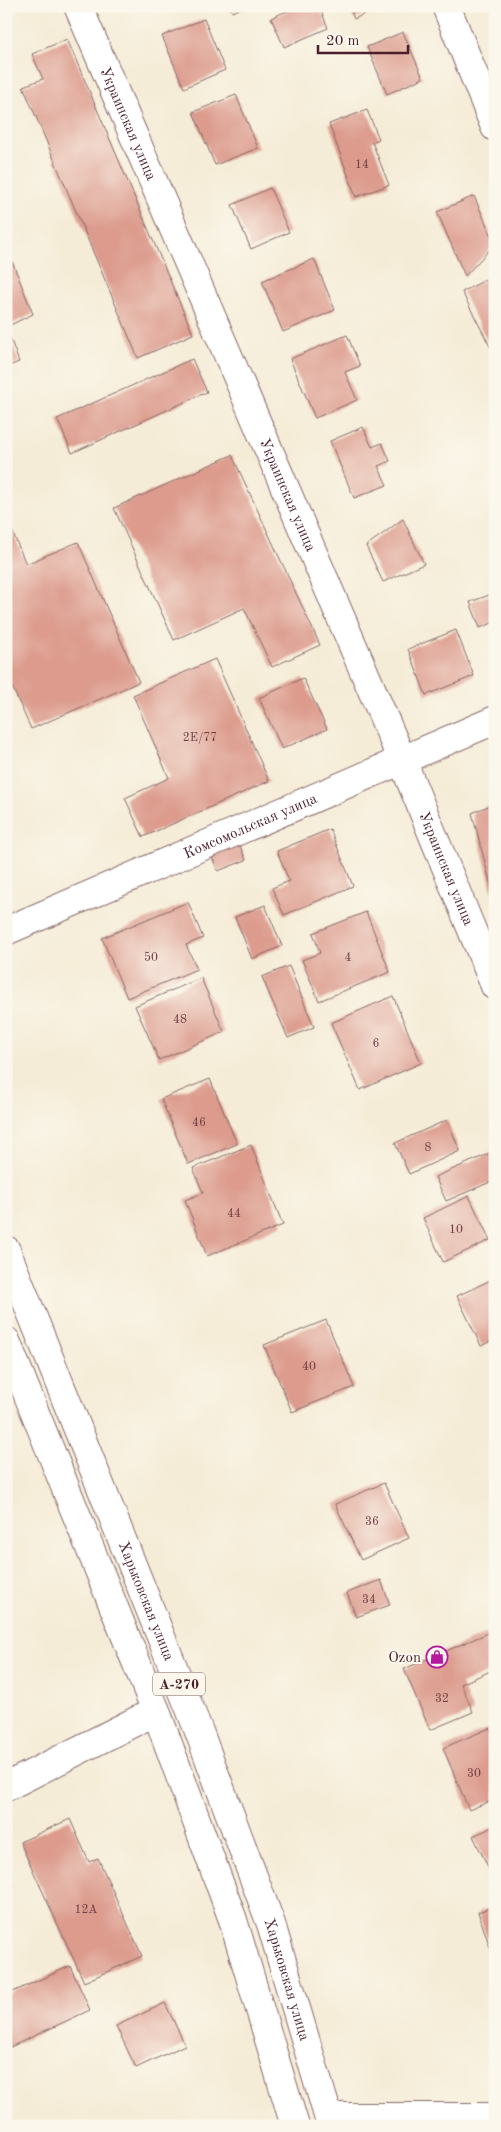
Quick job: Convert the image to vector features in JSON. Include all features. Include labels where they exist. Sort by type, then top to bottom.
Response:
[{"type":"main road","name":"Украинская улица","points":[[78,6],[402,760],[495,986]]},
{"type":"main road","points":[[446,6],[495,127]]},
{"type":"main road","name":"Комсомольская улица","points":[[6,931],[495,720]]},
{"type":"main road","name":"Харьковская улица","points":[[6,1250],[194,1720],[267,1915],[330,2121]]},
{"type":"main road","name":"А-270","points":[[9,1358],[156,1711],[233,1920],[295,2126]]},
{"type":"main road","points":[[6,1787],[156,1711]]},
{"type":"main road","points":[[330,2121],[495,2117]]},
{"type":"building","points":[[230,6],[246,6],[232,12]]},
{"type":"building","points":[[298,6],[319,6],[328,28],[284,47],[271,18]]},
{"type":"building","points":[[349,6],[381,6],[354,19]]},
{"type":"building","points":[[204,19],[225,70],[184,88],[162,36]]},
{"type":"building","points":[[403,32],[423,78],[387,94],[367,47]]},
{"type":"building","points":[[67,39],[193,334],[138,358],[23,86],[43,79],[32,54]]},
{"type":"building","points":[[236,95],[258,148],[215,165],[193,112]]},
{"type":"building","points":[[367,110],[379,139],[372,142],[389,185],[356,197],[329,124]]},
{"type":"building","points":[[270,188],[289,232],[251,249],[232,205]]},
{"type":"building","points":[[474,196],[495,244],[465,276],[437,212]]},
{"type":"building","points":[[6,246],[33,314],[6,327]]},
{"type":"building","points":[[314,259],[335,310],[283,332],[262,281]]},
{"type":"building","points":[[489,278],[495,283],[495,356],[462,292]]},
{"type":"building","points":[[6,327],[19,362],[6,367]]},
{"type":"building","points":[[347,335],[360,366],[345,372],[357,400],[315,418],[290,359]]},
{"type":"building","points":[[192,359],[207,392],[72,453],[57,419]]},
{"type":"building","points":[[363,427],[372,447],[382,443],[390,461],[378,466],[387,485],[354,498],[330,441]]},
{"type":"building","points":[[232,455],[320,645],[272,667],[244,608],[174,640],[114,508]]},
{"type":"building","points":[[6,517],[26,564],[78,542],[139,682],[31,729],[6,673]]},
{"type":"building","points":[[403,519],[424,564],[383,582],[366,546]]},
{"type":"building","points":[[492,594],[495,600],[495,622],[480,628],[470,602]]},
{"type":"building","points":[[456,630],[474,676],[426,695],[408,649]]},
{"type":"building","points":[[215,659],[269,781],[143,837],[125,798],[169,778],[133,695]]},
{"type":"building","points":[[303,678],[327,729],[282,749],[259,698]]},
{"type":"building","points":[[495,803],[495,896],[494,897],[472,813]]},
{"type":"building","points":[[233,829],[246,860],[218,871],[205,841]]},
{"type":"building","points":[[330,829],[353,886],[284,915],[272,888],[289,881],[277,851]]},
{"type":"building","points":[[188,902],[203,938],[186,945],[197,969],[127,998],[102,938]]},
{"type":"building","points":[[265,905],[282,946],[252,959],[235,917]]},
{"type":"building","points":[[366,912],[390,972],[319,1001],[302,960],[320,953],[313,933]]},
{"type":"building","points":[[289,966],[314,1027],[288,1038],[262,977]]},
{"type":"building","points":[[201,978],[224,1032],[159,1060],[135,1006]]},
{"type":"building","points":[[393,996],[421,1063],[360,1090],[331,1023]]},
{"type":"building","points":[[210,1079],[237,1144],[188,1164],[161,1099]]},
{"type":"building","points":[[447,1120],[460,1151],[409,1174],[395,1143]]},
{"type":"building","points":[[251,1145],[283,1225],[207,1256],[185,1200],[203,1193],[193,1168]]},
{"type":"building","points":[[493,1152],[495,1157],[495,1180],[446,1201],[435,1177]]},
{"type":"building","points":[[469,1196],[490,1240],[443,1262],[423,1218]]},
{"type":"building","points":[[495,1278],[495,1339],[481,1346],[457,1296]]},
{"type":"building","points":[[326,1320],[354,1387],[292,1412],[264,1345]]},
{"type":"building","points":[[384,1483],[409,1538],[361,1560],[335,1504]]},
{"type":"building","points":[[381,1580],[390,1605],[356,1617],[347,1593]]},
{"type":"building","points":[[495,1630],[495,1669],[461,1684],[473,1712],[430,1730],[404,1669]]},
{"type":"building","points":[[490,1728],[495,1739],[495,1799],[469,1810],[443,1748]]},
{"type":"building","points":[[70,1819],[89,1862],[98,1858],[142,1956],[84,1982],[20,1842]]},
{"type":"building","points":[[495,1826],[495,1881],[473,1836]]},
{"type":"building","points":[[6,1879],[12,1889],[6,1892]]},
{"type":"building","points":[[495,1906],[495,1959],[494,1959],[478,1912]]},
{"type":"building","points":[[70,1966],[90,2010],[6,2049],[6,1995]]},
{"type":"building","points":[[165,2003],[185,2045],[136,2068],[116,2026]]},
{"type":"place","name":"Ozon","points":[[437,1657]]}]
